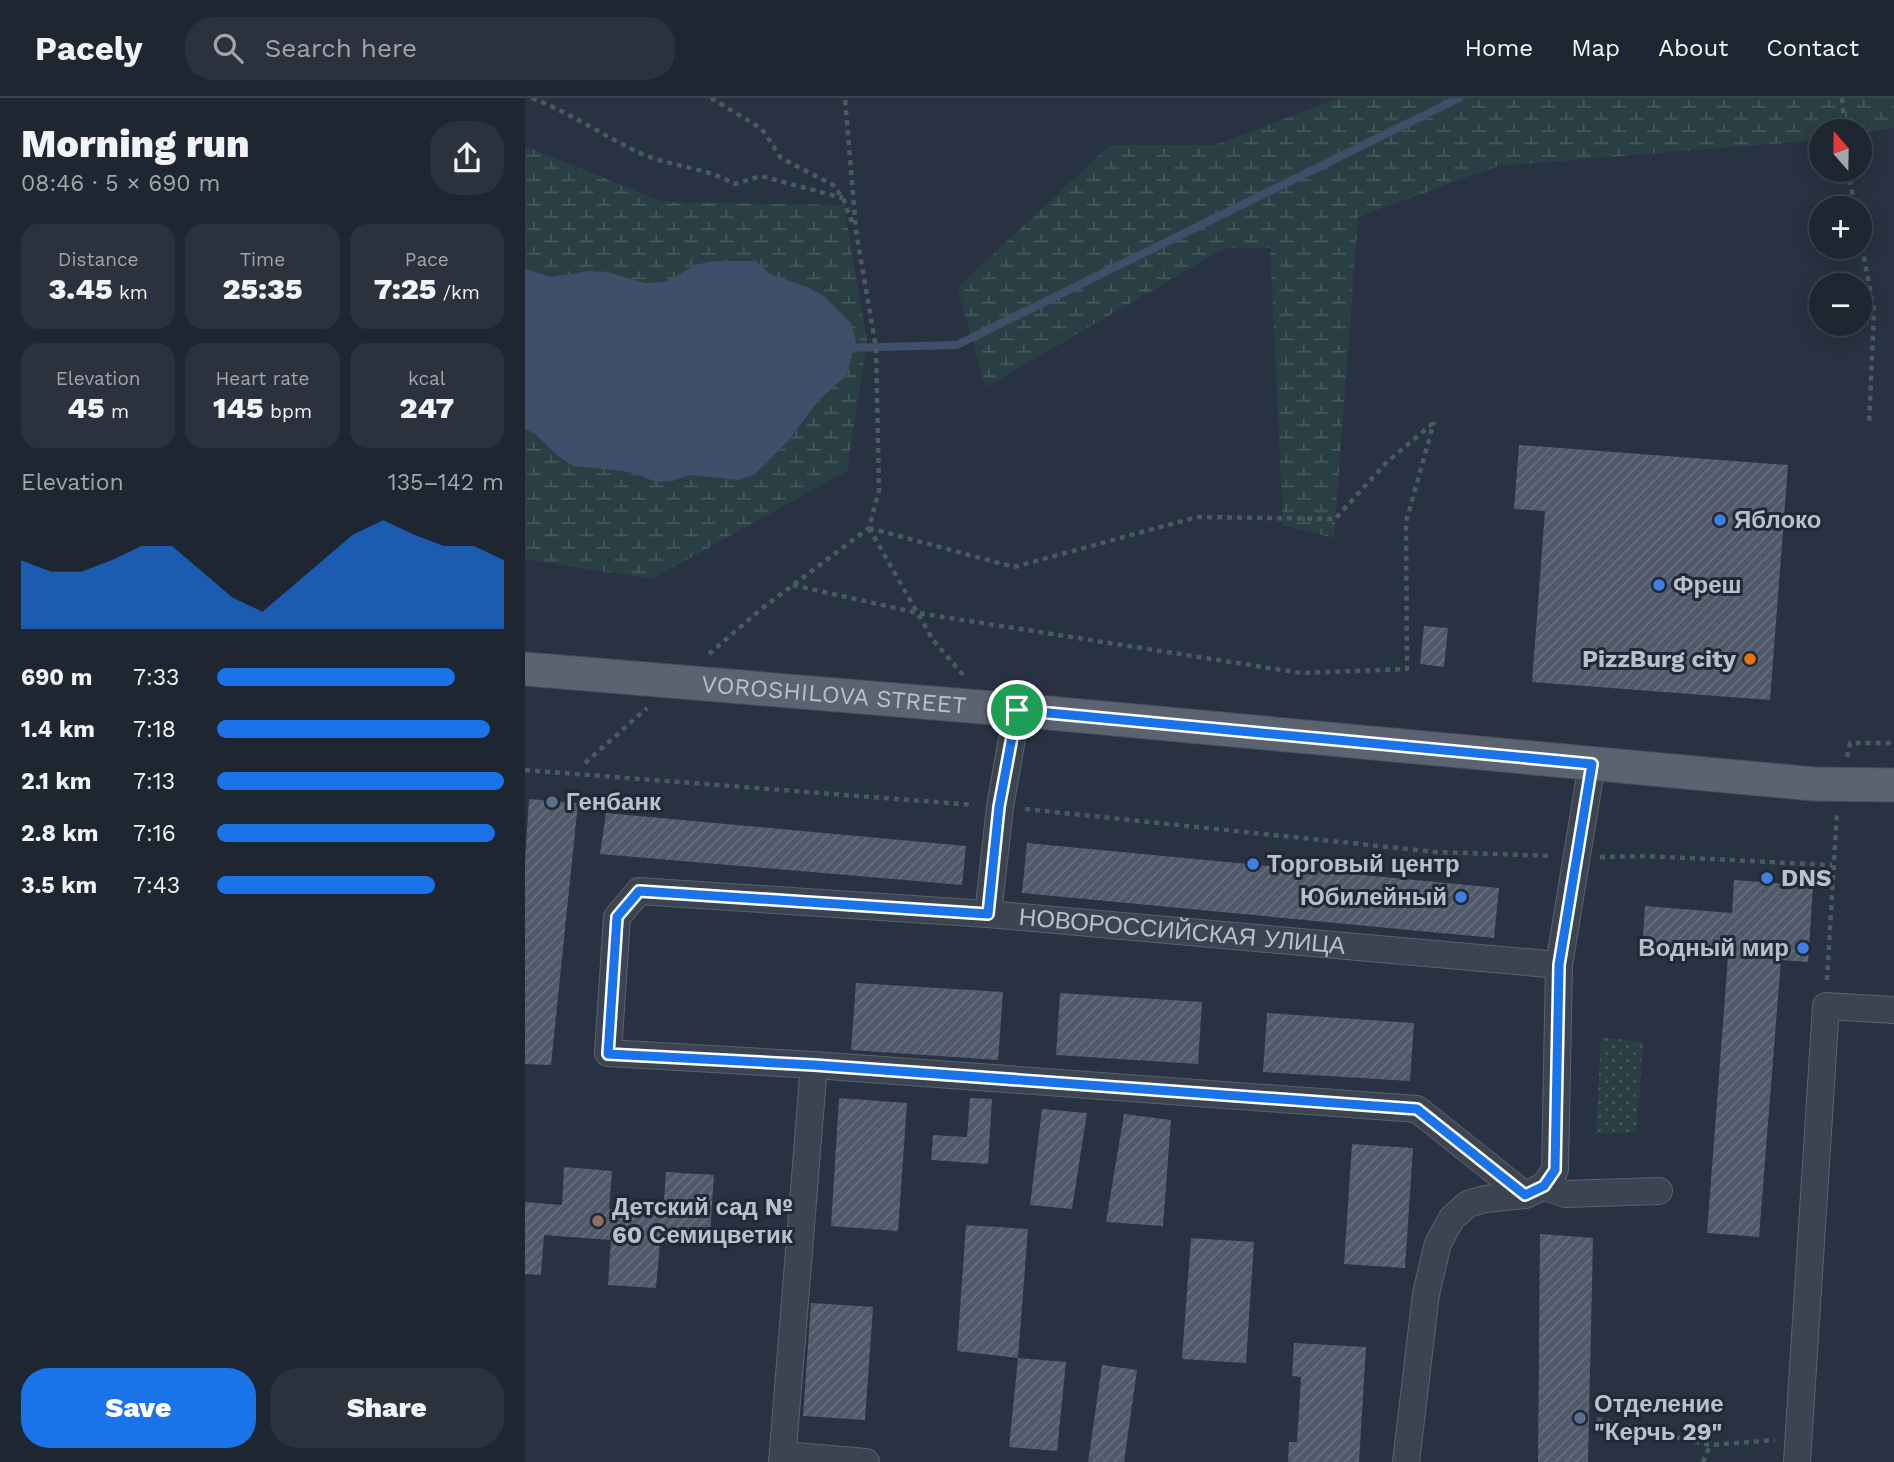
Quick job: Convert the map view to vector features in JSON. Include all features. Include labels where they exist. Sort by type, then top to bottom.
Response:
[{"type":"main road","name":"VOROSHILOVA STREET","points":[[525,669],[1017,710],[1814,784],[1894,785]]},
{"type":"street","points":[[988,914],[999,807],[1017,710]]},
{"type":"street","points":[[1534,1191],[1555,1170],[1559,965],[1592,764]]},
{"type":"street","name":"НОВОРОССИЙСКАЯ УЛИЦА","points":[[814,1065],[608,1054],[617,917],[639,891],[988,914],[1559,965]]},
{"type":"street","points":[[1798,1450],[1826,1006],[1894,1010]]},
{"type":"street","points":[[866,1462],[782,1458],[814,1065],[1417,1109],[1534,1191]]},
{"type":"street","points":[[1406,1462],[1426,1294],[1438,1243],[1452,1219],[1468,1204],[1534,1191],[1565,1194],[1659,1191]]},
{"type":"path","points":[[532,98],[549,104],[644,155],[719,175],[734,184],[761,176],[843,198]]},
{"type":"path","points":[[711,98],[762,129],[781,158],[833,185],[843,198],[856,231]]},
{"type":"path","points":[[585,763],[760,610],[869,528],[879,490],[876,355],[856,231],[845,98]]},
{"type":"path","points":[[1842,98],[1844,119]]},
{"type":"path","points":[[1864,259],[1874,310],[1870,425]]},
{"type":"path","points":[[793,585],[918,613],[1301,673],[1407,669],[1406,522],[1434,422],[1386,463],[1335,519],[1197,517],[1014,567],[869,528]]},
{"type":"path","points":[[869,528],[933,640],[969,682]]},
{"type":"path","points":[[1826,1006],[1832,865],[1850,743],[1894,743]]},
{"type":"path","points":[[525,771],[999,807],[1436,852],[1577,857],[1646,856],[1832,865]]},
{"type":"path","points":[[1597,1419],[1710,1445],[1798,1450]]},
{"type":"path","points":[[1703,1462],[1710,1445]]},
{"type":"green space","points":[[1339,98],[1894,98],[1894,128],[1873,131],[1873,119],[1809,119],[1809,141],[1498,166],[1358,217],[1334,538],[1283,525],[1270,248],[1225,248],[986,387],[957,288],[1110,145],[1215,145]]},
{"type":"green space","points":[[525,146],[663,202],[844,205],[867,341],[847,471],[652,579],[525,559],[525,429],[535,434],[559,457],[573,466],[623,471],[655,482],[673,481],[689,475],[739,480],[755,474],[787,442],[819,400],[846,376],[851,322],[824,296],[770,274],[755,261],[698,264],[665,282],[645,283],[608,272],[588,271],[551,277],[525,269]]},
{"type":"green space","points":[[1601,1037],[1643,1042],[1637,1132],[1596,1134]]},
{"type":"water","points":[[756,261],[770,274],[824,296],[851,323],[856,341],[846,376],[819,400],[787,442],[755,474],[739,480],[689,475],[673,481],[655,482],[623,471],[573,466],[559,457],[535,434],[525,429],[525,269],[551,277],[588,271],[608,272],[645,283],[665,282],[698,264]]},
{"type":"building","name":"Фреш","points":[[1519,445],[1788,465],[1770,700],[1532,682],[1545,511],[1514,509]]},
{"type":"building","points":[[1424,626],[1448,628],[1444,667],[1420,664]]},
{"type":"building","points":[[529,799],[578,803],[551,1065],[525,1064],[525,861]]},
{"type":"building","points":[[606,813],[966,846],[962,885],[600,854]]},
{"type":"building","points":[[1027,843],[1499,888],[1494,938],[1022,893]]},
{"type":"building","points":[[1734,880],[1813,886],[1808,962],[1781,960],[1759,1237],[1707,1233],[1728,957],[1642,950],[1645,906],[1732,913]]},
{"type":"building","points":[[856,983],[1003,992],[998,1060],[851,1050]]},
{"type":"building","points":[[1060,993],[1202,1002],[1198,1064],[1056,1055]]},
{"type":"building","points":[[1267,1013],[1414,1023],[1410,1081],[1263,1072]]},
{"type":"building","points":[[839,1098],[907,1103],[898,1231],[831,1226]]},
{"type":"building","points":[[970,1098],[992,1099],[988,1164],[931,1160],[933,1135],[967,1137]]},
{"type":"building","points":[[1042,1109],[1087,1113],[1072,1209],[1030,1205]]},
{"type":"building","points":[[1124,1114],[1171,1120],[1163,1226],[1106,1222]]},
{"type":"building","points":[[1352,1144],[1413,1148],[1405,1268],[1344,1264]]},
{"type":"building","points":[[564,1167],[612,1171],[609,1209],[663,1213],[666,1172],[714,1175],[709,1246],[660,1243],[656,1288],[608,1285],[611,1240],[544,1235],[541,1275],[525,1274],[525,1202],[562,1205]]},
{"type":"building","points":[[966,1225],[1028,1229],[1018,1358],[957,1351]]},
{"type":"building","points":[[1540,1234],[1593,1238],[1588,1462],[1538,1462]]},
{"type":"building","points":[[1191,1238],[1254,1242],[1246,1363],[1182,1359]]},
{"type":"building","points":[[811,1303],[873,1307],[865,1420],[803,1416]]},
{"type":"building","points":[[1294,1343],[1366,1347],[1359,1462],[1288,1462],[1289,1442],[1297,1442],[1301,1377],[1292,1376]]},
{"type":"building","points":[[1018,1358],[1066,1362],[1057,1451],[1009,1447]]},
{"type":"building","points":[[1102,1365],[1137,1370],[1124,1462],[1088,1462]]},
{"type":"waterway","points":[[843,348],[957,345],[1459,98]]},
{"type":"place","name":"Яблоко","points":[[1720,520]]},
{"type":"place","name":"Фреш","points":[[1659,585]]},
{"type":"place","name":"PizzBurg city","points":[[1750,659]]},
{"type":"place","name":"Генбанк","points":[[552,802]]},
{"type":"place","name":"Торговый центр","points":[[1253,864]]},
{"type":"place","name":"DNS","points":[[1767,878]]},
{"type":"place","name":"Юбилейный","points":[[1461,897]]},
{"type":"place","name":"Водный мир","points":[[1803,948]]},
{"type":"place","name":"Детский сад № 60 Семицветик","points":[[598,1221]]},
{"type":"place","name":"Отделение \"Керчь 29\"","points":[[1580,1418]]},
{"type":"route","points":[[1017,710],[1592,764],[1559,965],[1555,1170],[1544,1186],[1525,1195],[1417,1109],[1029,1079],[608,1054],[617,917],[639,891],[988,914],[999,807],[1017,710]]}]
